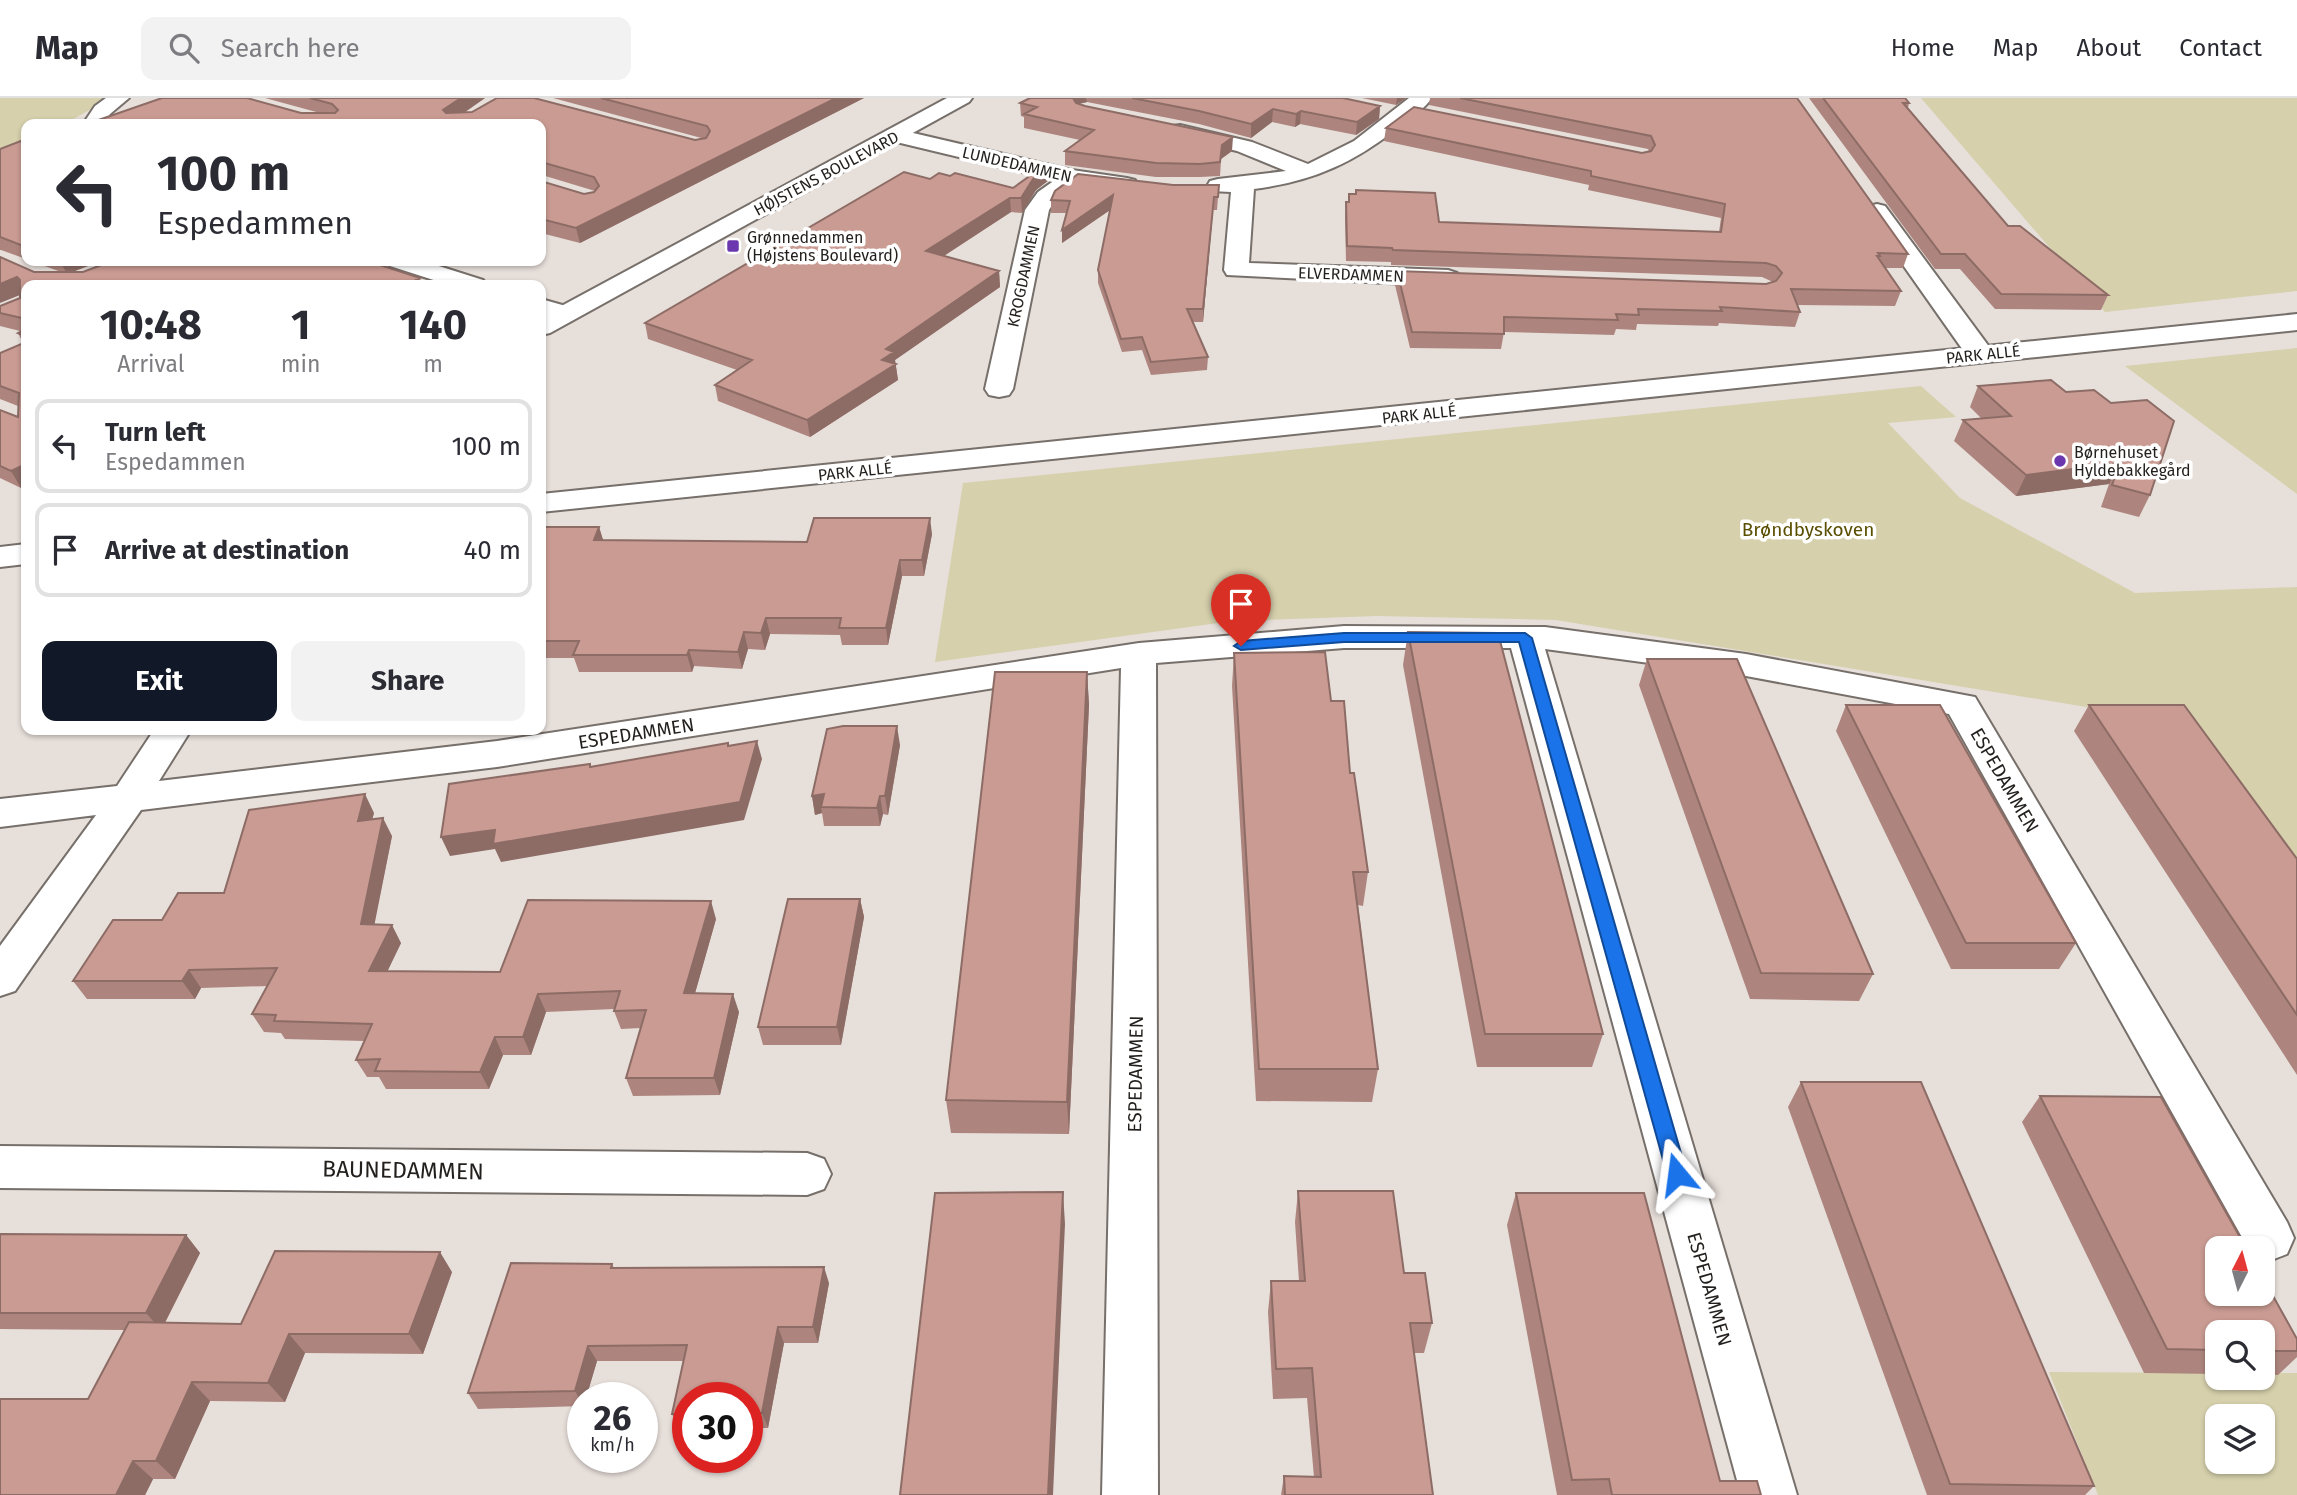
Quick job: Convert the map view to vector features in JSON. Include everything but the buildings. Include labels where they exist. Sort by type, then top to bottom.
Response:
[{"type":"street","points":[[96,119],[102,110],[119,98]]},
{"type":"street","name":"HØJSTENS BOULEVARD","points":[[552,311],[897,135],[962,98]]},
{"type":"street","points":[[1374,109],[1417,109]]},
{"type":"street","points":[[1196,188],[1243,184],[1306,172],[1360,147],[1417,109]]},
{"type":"street","points":[[1156,126],[1246,145],[1272,154],[1306,172]]},
{"type":"street","name":"LUNDEDAMMEN","points":[[897,135],[1072,177],[1150,187]]},
{"type":"street","name":"KROGDAMMEN","points":[[999,389],[1037,210],[1046,197],[1072,177]]},
{"type":"street","name":"ELVERDAMMEN","points":[[1243,184],[1236,270],[1471,278]]},
{"type":"street","points":[[1860,187],[1980,354]]},
{"type":"street","points":[[415,266],[458,280]]},
{"type":"street","name":"PARK ALLÉ","points":[[546,502],[2297,322]]},
{"type":"street","points":[[0,556],[21,554]]},
{"type":"street","name":"ESPEDAMMEN","points":[[0,813],[497,754],[1139,654],[1344,637],[1525,638],[1746,664],[1962,705],[2268,1236]]},
{"type":"street","name":"ESPEDAMMEN","points":[[1525,638],[1769,1495]]},
{"type":"street","name":"ESPEDAMMEN","points":[[1130,1495],[1139,654]]},
{"type":"street","points":[[0,979],[130,796],[170,735]]},
{"type":"street","name":"BAUNEDAMMEN","points":[[0,1167],[807,1174]]},
{"type":"green space","points":[[0,98],[110,98],[74,119],[21,119],[21,146],[0,153]]},
{"type":"green space","points":[[1921,98],[2297,98],[2297,291],[2105,312]]},
{"type":"green space","points":[[2297,348],[2297,494],[2125,366]]},
{"type":"green space","name":"Brøndbyskoven","points":[[1921,386],[1956,417],[1888,423],[1960,498],[2135,593],[2297,587],[2297,881],[2184,723],[1556,620],[1377,616],[1233,621],[935,662],[963,483]]},
{"type":"green space","points":[[2049,1372],[2205,1373],[2205,1390],[2275,1390],[2275,1373],[2297,1373],[2297,1495],[2098,1495]]},
{"type":"place","name":"Grønnedammen (Højstens Boulevard)","points":[[733,246]]},
{"type":"place","name":"Børnehuset Hyldebakkegård","points":[[2060,461]]},
{"type":"route","points":[[1241,646],[1344,637],[1525,638],[1677,1174]]}]
